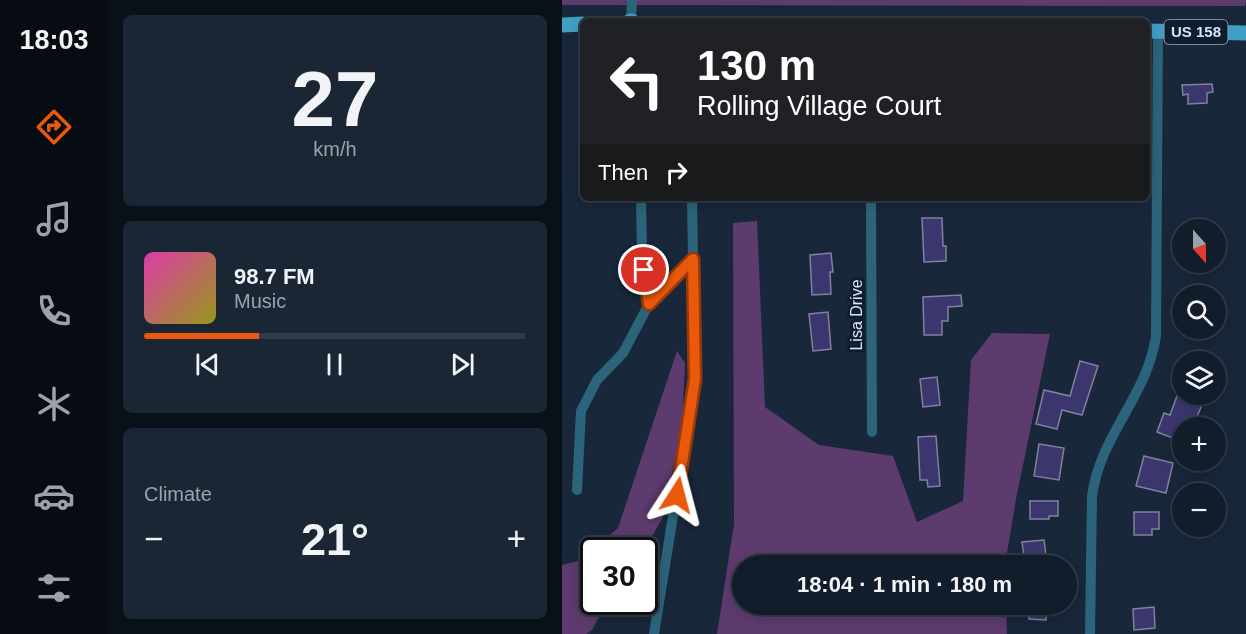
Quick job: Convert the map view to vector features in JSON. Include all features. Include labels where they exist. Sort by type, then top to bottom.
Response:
[{"type":"main road","points":[[562,25],[580,24]]},
{"type":"main road","name":"US 158","points":[[1152,31],[1246,33]]},
{"type":"street","points":[[631,18],[632,0]]},
{"type":"street","points":[[1090,634],[1094,479],[1108,442],[1144,380],[1156,336],[1152,31]]},
{"type":"street","points":[[641,201],[642,253],[649,304]]},
{"type":"street","points":[[654,634],[695,379],[692,201]]},
{"type":"street","name":"Lisa Drive","points":[[871,201],[872,432]]},
{"type":"street","points":[[577,490],[581,411],[597,380],[623,353],[649,304],[693,259]]},
{"type":"shaded area","points":[[562,0],[1246,0],[1245,6],[562,5]]},
{"type":"shaded area","points":[[757,221],[765,407],[819,445],[893,456],[917,522],[963,501],[971,360],[992,333],[1050,334],[1007,555],[732,555],[732,615],[1006,615],[1007,634],[717,634],[734,524],[733,223]]},
{"type":"shaded area","points":[[677,351],[685,363],[682,427],[663,517],[651,537],[608,537],[618,528]]},
{"type":"shaded area","points":[[580,560],[580,615],[600,615],[592,630],[586,634],[562,634],[562,565]]},
{"type":"building","points":[[1212,84],[1213,92],[1207,93],[1207,103],[1188,104],[1188,94],[1183,95],[1182,85]]},
{"type":"building","points":[[922,218],[942,218],[946,261],[924,262]]},
{"type":"building","points":[[831,253],[833,272],[830,272],[831,294],[812,295],[810,255]]},
{"type":"building","points":[[961,295],[962,306],[948,307],[948,321],[942,321],[942,335],[924,335],[923,297]]},
{"type":"building","points":[[828,312],[831,349],[813,351],[809,314]]},
{"type":"building","points":[[1080,361],[1098,366],[1082,415],[1062,410],[1057,429],[1036,424],[1044,390],[1070,396]]},
{"type":"building","points":[[937,377],[940,405],[923,407],[920,379]]},
{"type":"building","points":[[1174,405],[1202,405],[1197,417],[1172,417],[1172,438],[1157,432],[1164,413],[1170,415]]},
{"type":"building","points":[[936,436],[940,486],[928,487],[927,480],[920,480],[918,437]]},
{"type":"building","points":[[1039,444],[1064,448],[1059,480],[1034,476]]},
{"type":"building","points":[[1144,456],[1172,463],[1166,493],[1136,486]]},
{"type":"building","points":[[1030,501],[1058,501],[1058,516],[1049,516],[1049,519],[1030,519]]},
{"type":"building","points":[[1134,512],[1159,512],[1159,529],[1152,529],[1152,535],[1134,535]]},
{"type":"building","points":[[1044,540],[1046,555],[1024,555],[1022,542]]},
{"type":"building","points":[[1154,607],[1155,628],[1134,630],[1133,609]]},
{"type":"building","points":[[1029,615],[1046,615],[1046,620],[1029,619]]},
{"type":"route","points":[[644,270],[649,304],[693,259],[695,379],[677,495]]}]
